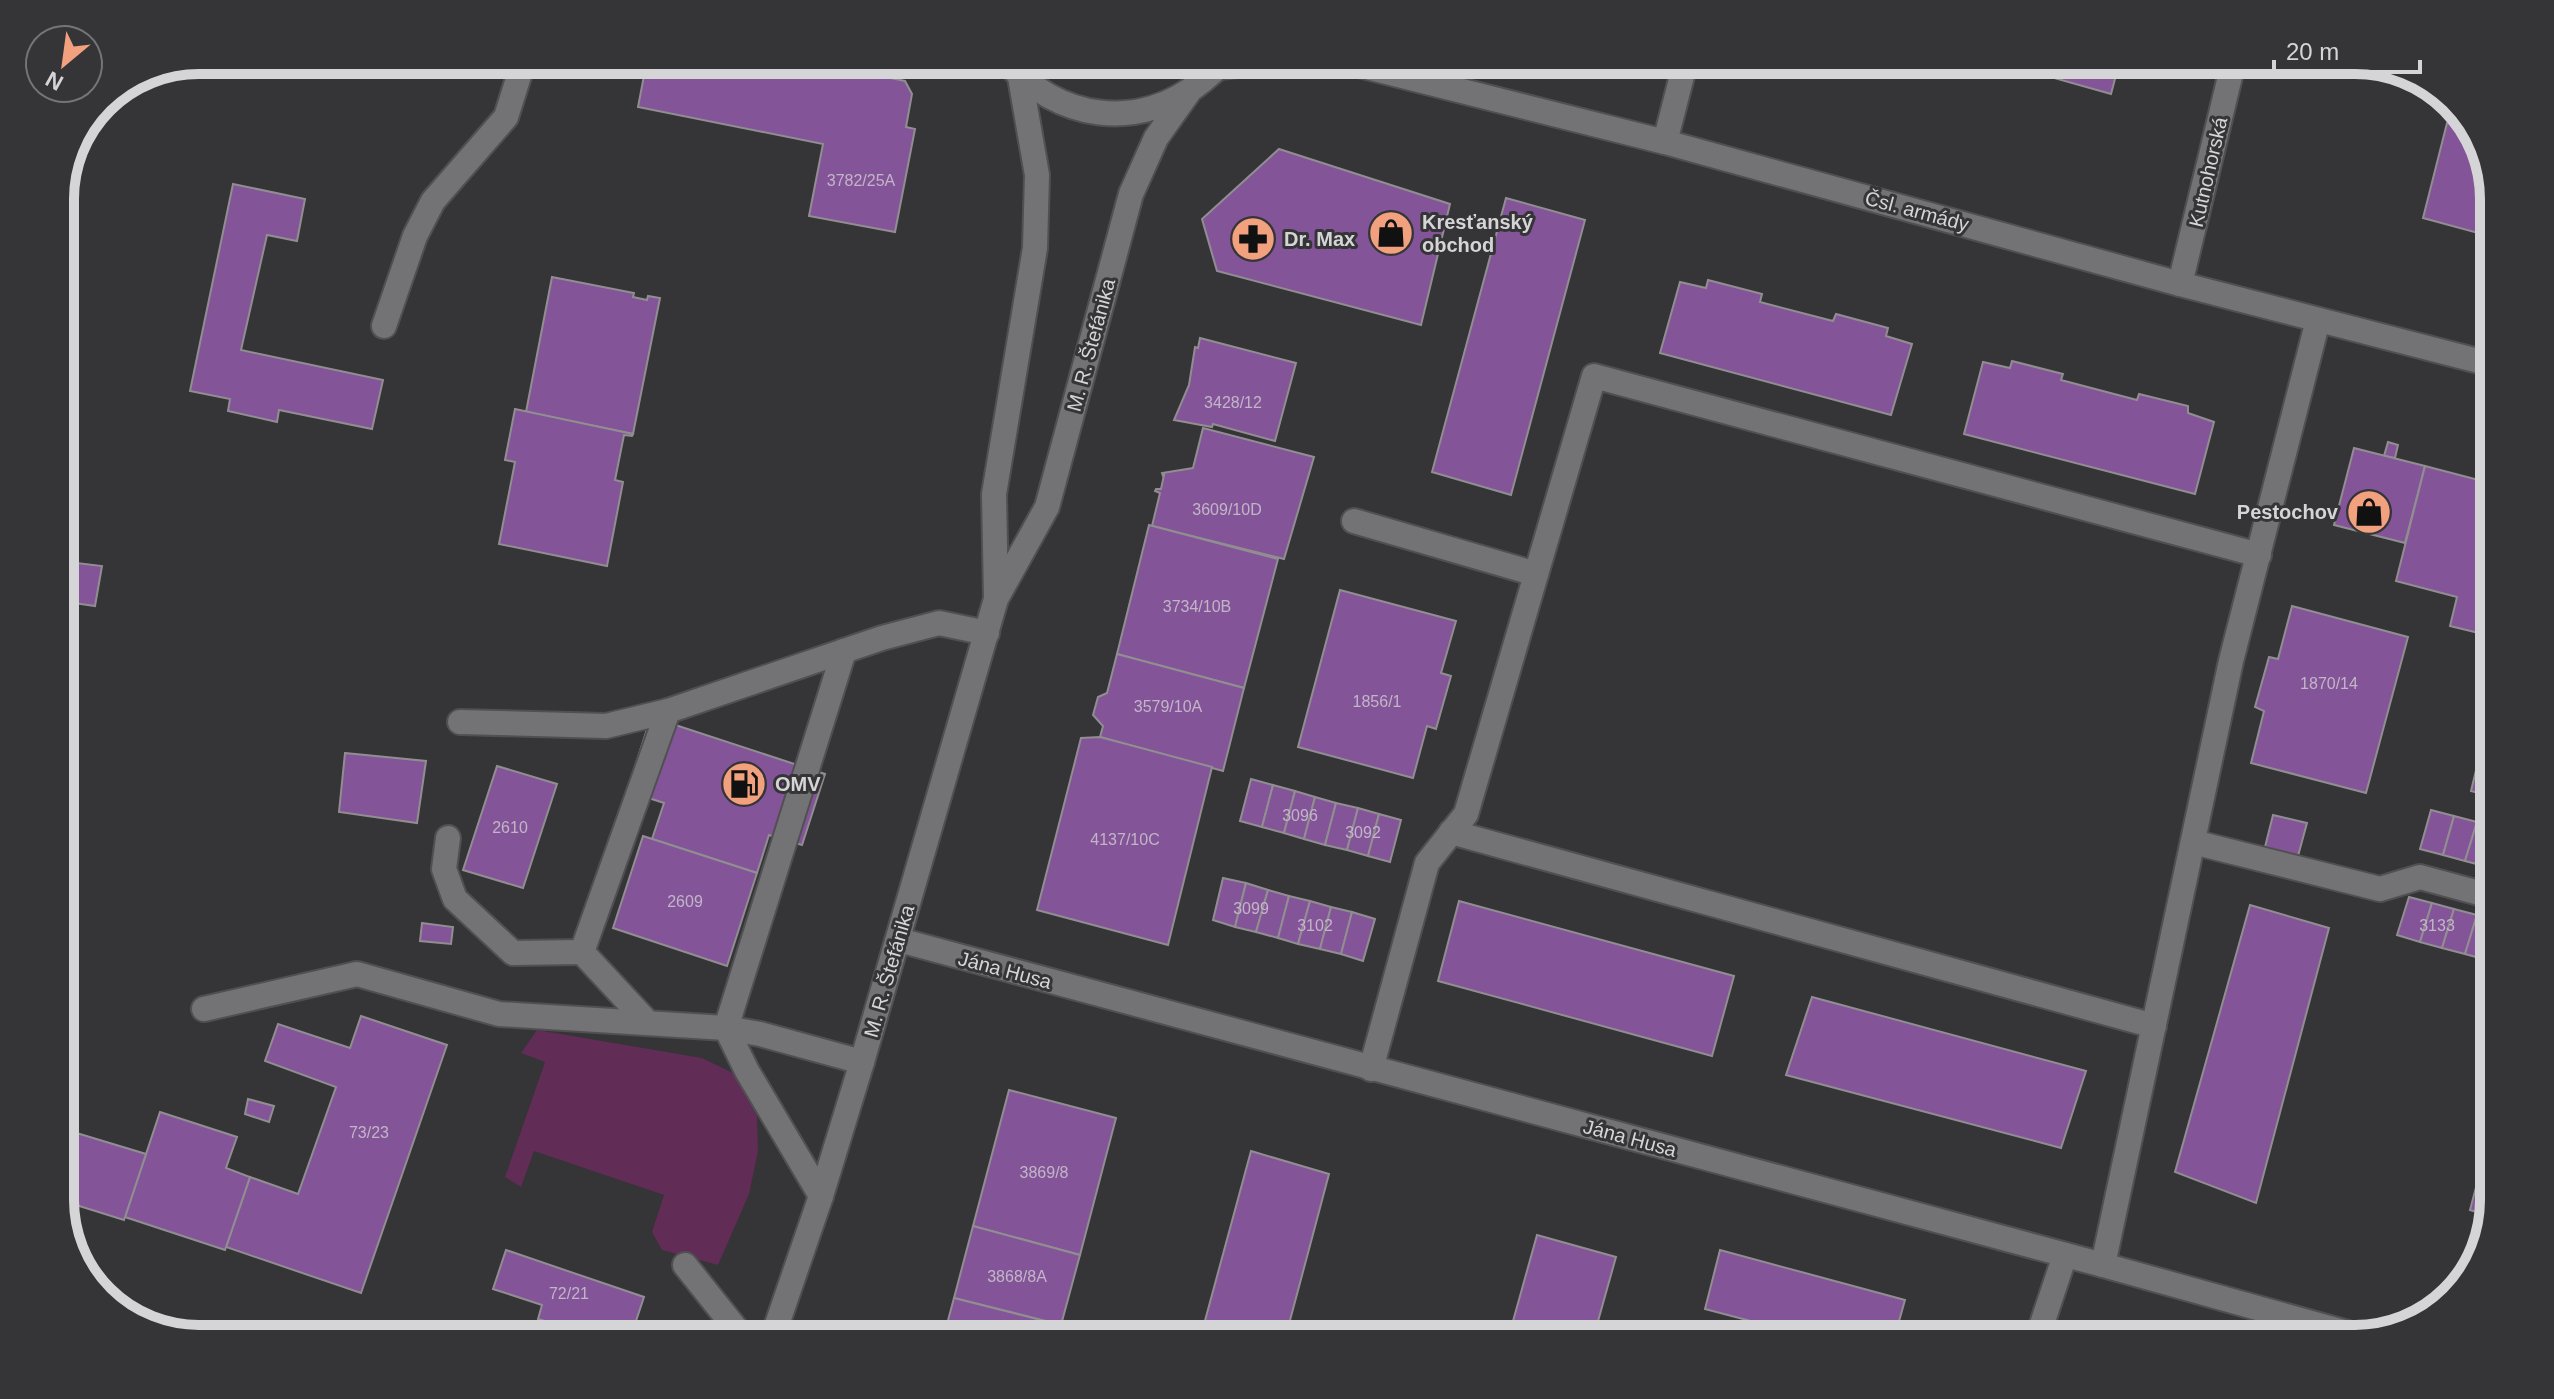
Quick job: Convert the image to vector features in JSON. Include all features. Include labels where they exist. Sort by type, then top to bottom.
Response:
[{"type":"street","points":[[384,326],[415,236],[433,201],[506,117],[520,74]]},
{"type":"street","name":"M. R. Štefánika","points":[[996,599],[994,494],[1035,248],[1037,175],[1013,74]]},
{"type":"street","points":[[1020,74],[1053,99],[1090,112],[1121,114],[1161,106],[1188,93],[1210,74]]},
{"type":"street","name":"Čsl. armády","points":[[1395,74],[1665,142],[2180,284],[2480,361]]},
{"type":"street","points":[[1665,142],[1682,74]]},
{"type":"street","name":"Kutnohorská","points":[[2180,284],[2231,74]]},
{"type":"street","name":"M. R. Štefánika","points":[[777,1325],[821,1196],[899,940],[996,599],[1047,507],[1131,194],[1156,138],[1188,93]]},
{"type":"street","points":[[2103,1265],[2231,661],[2318,320]]},
{"type":"street","points":[[1371,1069],[1427,863],[1466,814],[1594,376],[2259,555]]},
{"type":"street","points":[[1354,521],[1536,574]]},
{"type":"street","points":[[460,722],[606,726],[668,711],[882,638],[939,623],[987,633]]},
{"type":"street","points":[[821,1196],[747,1071],[726,1028],[844,651]]},
{"type":"street","points":[[582,952],[668,711]]},
{"type":"street","points":[[1451,832],[2154,1026]]},
{"type":"street","points":[[448,838],[444,869],[455,899],[513,953],[582,952],[648,1023]]},
{"type":"street","points":[[2193,842],[2380,889],[2420,877],[2480,893]]},
{"type":"street","name":"Jána Husa","points":[[899,940],[2319,1325]]},
{"type":"street","points":[[204,1009],[357,974],[499,1014],[726,1028],[760,1034],[862,1062]]},
{"type":"street","points":[[2042,1325],[2065,1255]]},
{"type":"street","points":[[685,1265],[733,1325]]},
{"type":"shaded area","points":[[537,1030],[702,1058],[733,1073],[757,1116],[758,1151],[749,1194],[718,1265],[662,1250],[652,1232],[664,1195],[534,1151],[521,1187],[505,1177],[545,1062],[521,1053]]},
{"type":"building","points":[[644,74],[871,74],[905,81],[912,94],[906,127],[915,129],[895,232],[809,216],[823,144],[638,107]]},
{"type":"building","points":[[2040,74],[2116,74],[2111,94]]},
{"type":"building","points":[[2447,123],[2456,126],[2467,144],[2478,175],[2480,230],[2478,233],[2423,218]]},
{"type":"building","points":[[1279,149],[1450,204],[1421,325],[1217,271],[1202,219]]},
{"type":"building","points":[[233,184],[305,199],[297,241],[267,235],[241,350],[383,380],[372,429],[279,410],[277,422],[228,411],[230,399],[190,391]]},
{"type":"building","points":[[1506,198],[1585,220],[1511,495],[1432,472]]},
{"type":"building","points":[[552,277],[634,293],[633,297],[647,300],[648,296],[660,298],[633,434],[526,412]]},
{"type":"building","points":[[1708,280],[1762,294],[1760,302],[1833,321],[1836,314],[1888,328],[1886,336],[1912,344],[1891,415],[1660,353],[1680,282],[1706,288]]},
{"type":"building","points":[[1200,338],[1296,363],[1275,441],[1213,424],[1212,427],[1174,420],[1189,385],[1195,347],[1198,348]]},
{"type":"building","points":[[2012,361],[2063,374],[2061,380],[2137,400],[2139,394],[2188,406],[2188,413],[2214,422],[2195,494],[1964,434],[1983,362],[2010,368]]},
{"type":"building","points":[[515,409],[633,434],[624,435],[615,480],[623,482],[607,566],[499,544],[515,462],[505,460]]},
{"type":"building","points":[[1203,428],[1314,457],[1284,559],[1152,526],[1160,493],[1155,491],[1161,489],[1162,473],[1193,468]]},
{"type":"building","points":[[2388,442],[2398,445],[2395,458],[2384,456]]},
{"type":"building","points":[[2354,448],[2425,466],[2405,543],[2334,525]]},
{"type":"building","points":[[2425,466],[2480,480],[2480,633],[2450,626],[2457,597],[2396,581]]},
{"type":"building","points":[[1149,525],[1278,559],[1244,688],[1117,654]]},
{"type":"building","points":[[74,563],[102,566],[95,606],[74,603]]},
{"type":"building","points":[[1340,590],[1456,621],[1441,673],[1451,676],[1436,729],[1427,726],[1413,778],[1298,747]]},
{"type":"building","points":[[2292,606],[2408,637],[2366,793],[2251,763],[2264,711],[2255,707],[2269,657],[2278,659]]},
{"type":"building","points":[[1117,654],[1244,688],[1223,771],[1100,737],[1103,726],[1093,715],[1098,697],[1107,693]]},
{"type":"building","points":[[651,717],[825,774],[802,845],[769,835],[757,873],[652,839],[664,803],[627,791]]},
{"type":"building","points":[[1100,737],[1212,767],[1168,945],[1037,910],[1081,738]]},
{"type":"building","points":[[345,753],[426,761],[417,823],[339,812]]},
{"type":"building","points":[[2480,754],[2480,793],[2471,791]]},
{"type":"building","points":[[497,766],[557,784],[523,888],[463,870]]},
{"type":"building","points":[[1251,779],[1273,785],[1262,827],[1240,821]]},
{"type":"building","points":[[1273,785],[1295,791],[1284,833],[1262,827]]},
{"type":"building","points":[[1295,791],[1315,797],[1304,839],[1284,833]]},
{"type":"building","points":[[1315,797],[1336,803],[1325,845],[1304,839]]},
{"type":"building","points":[[1336,803],[1358,808],[1347,850],[1325,845]]},
{"type":"building","points":[[1358,808],[1379,814],[1368,856],[1347,850]]},
{"type":"building","points":[[2431,810],[2454,816],[2443,855],[2420,849]]},
{"type":"building","points":[[1379,814],[1401,820],[1390,862],[1368,856]]},
{"type":"building","points":[[2273,815],[2307,823],[2298,856],[2265,847]]},
{"type":"building","points":[[2454,816],[2477,822],[2465,861],[2443,855]]},
{"type":"building","points":[[2477,822],[2480,823],[2480,865],[2465,861]]},
{"type":"building","points":[[643,836],[757,873],[727,966],[613,928]]},
{"type":"building","points":[[1223,878],[1246,883],[1235,927],[1213,920]]},
{"type":"building","points":[[1246,883],[1268,890],[1256,932],[1235,927]]},
{"type":"building","points":[[1268,890],[1289,896],[1278,938],[1256,932]]},
{"type":"building","points":[[1289,896],[1310,901],[1298,944],[1278,938]]},
{"type":"building","points":[[2409,897],[2432,903],[2420,942],[2397,935]]},
{"type":"building","points":[[1310,901],[1331,907],[1320,949],[1298,944]]},
{"type":"building","points":[[1459,901],[1734,976],[1712,1056],[1438,981]]},
{"type":"building","points":[[2432,903],[2454,909],[2442,948],[2420,942]]},
{"type":"building","points":[[2250,905],[2329,928],[2256,1203],[2175,1172]]},
{"type":"building","points":[[1331,907],[1352,912],[1341,954],[1320,949]]},
{"type":"building","points":[[2454,909],[2477,915],[2465,954],[2442,948]]},
{"type":"building","points":[[1352,912],[1375,919],[1363,961],[1341,954]]},
{"type":"building","points":[[2477,915],[2480,916],[2480,958],[2465,954]]},
{"type":"building","points":[[422,923],[453,927],[451,944],[420,941]]},
{"type":"building","points":[[1812,997],[2086,1071],[2061,1148],[1786,1075]]},
{"type":"building","points":[[361,1016],[447,1045],[361,1293],[226,1247],[250,1177],[298,1194],[336,1087],[265,1061],[278,1024],[350,1048]]},
{"type":"building","points":[[1009,1090],[1116,1118],[1080,1255],[973,1226]]},
{"type":"building","points":[[248,1099],[274,1106],[269,1122],[245,1114]]},
{"type":"building","points":[[160,1112],[237,1137],[226,1168],[250,1177],[225,1250],[125,1217]]},
{"type":"building","points":[[74,1132],[146,1154],[124,1220],[74,1204]]},
{"type":"building","points":[[1251,1151],[1329,1174],[1289,1325],[1204,1325]]},
{"type":"building","points":[[2480,1172],[2479,1213],[2470,1210]]},
{"type":"building","points":[[973,1226],[1080,1255],[1061,1325],[954,1298]]},
{"type":"building","points":[[1537,1235],[1616,1257],[1597,1325],[1512,1325]]},
{"type":"building","points":[[506,1250],[644,1297],[635,1325],[547,1325],[548,1322],[538,1319],[542,1305],[493,1289]]},
{"type":"building","points":[[1720,1250],[1905,1300],[1898,1325],[1766,1325],[1705,1309]]},
{"type":"building","points":[[954,1298],[1061,1325],[947,1325]]},
{"type":"place","name":"Kresťanský obchod","points":[[1391,233]]},
{"type":"place","name":"Dr. Max","points":[[1253,239]]},
{"type":"place","name":"Pestochov","points":[[2369,512]]},
{"type":"place","name":"OMV","points":[[744,784]]}]
